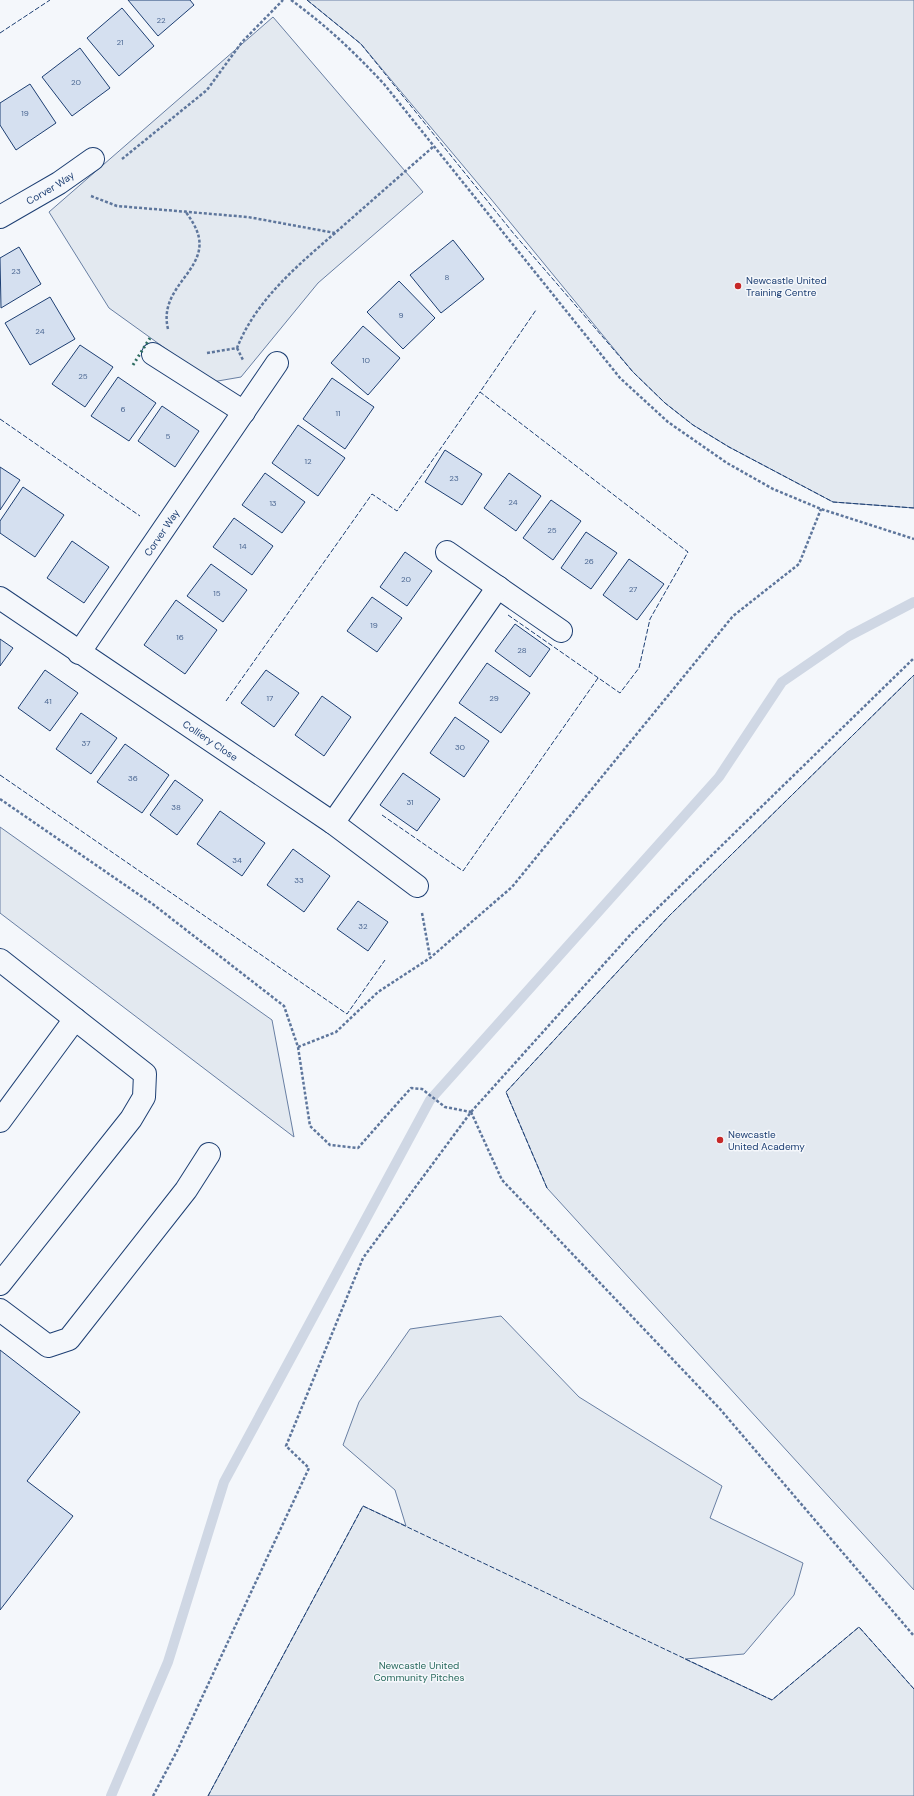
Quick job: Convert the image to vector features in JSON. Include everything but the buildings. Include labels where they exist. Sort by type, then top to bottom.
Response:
[{"type":"street","name":"Corver Way","points":[[2,213],[59,183],[93,159]]},
{"type":"street","points":[[154,354],[244,412]]},
{"type":"street","name":"Corver Way","points":[[79,653],[277,364]]},
{"type":"street","points":[[447,552],[561,631]]},
{"type":"street","points":[[333,824],[498,587]]},
{"type":"street","name":"Colliery Close","points":[[0,598],[333,824],[417,886]]},
{"type":"street","points":[[0,960],[145,1074],[144,1097],[131,1119],[0,1284]]},
{"type":"street","points":[[0,1121],[75,1019]]},
{"type":"street","points":[[0,1310],[48,1346],[69,1339],[186,1190],[209,1154]]},
{"type":"path","points":[[120,160],[207,90],[242,42],[283,0]]},
{"type":"path","points":[[291,0],[321,22],[353,50],[384,84],[620,378],[668,422],[727,463],[773,489],[821,510],[913,538]]},
{"type":"path","points":[[206,353],[237,348],[248,325],[267,298],[291,272],[434,146]]},
{"type":"path","points":[[59,183],[83,190],[90,195],[117,206],[185,210],[248,217],[335,233]]},
{"type":"path","points":[[170,333],[166,314],[170,298],[192,265],[198,253],[199,240],[196,228],[185,210]]},
{"type":"path","points":[[298,1047],[336,1032],[378,992],[430,958],[512,887],[733,616],[799,564],[821,510]]},
{"type":"path","points":[[153,1796],[178,1751],[309,1468],[286,1446],[364,1258],[471,1112],[631,934],[914,658]]},
{"type":"path","points":[[0,799],[154,905],[284,1006],[298,1047],[310,1126],[330,1145],[358,1148],[411,1088],[422,1089],[445,1107],[471,1112]]},
{"type":"path","points":[[417,886],[430,958]]},
{"type":"path","points":[[471,1112],[502,1180],[720,1409],[914,1636]]},
{"type":"green space","name":"Newcastle United Training Centre","points":[[307,0],[914,0],[914,508],[833,502],[729,447],[693,425],[665,403],[633,372],[361,44]]},
{"type":"green space","points":[[273,17],[423,192],[318,283],[241,377],[212,382],[109,308],[49,212]]},
{"type":"green space","name":"Newcastle United Academy","points":[[914,675],[914,1590],[547,1188],[506,1092],[669,916]]},
{"type":"green space","points":[[0,827],[272,1020],[294,1137],[0,913]]},
{"type":"green space","name":"Newcastle United Community Pitches","points":[[501,1316],[579,1397],[722,1486],[710,1518],[803,1563],[794,1595],[744,1654],[685,1659],[772,1700],[859,1627],[914,1689],[914,1796],[208,1796],[363,1506],[406,1526],[395,1490],[343,1445],[359,1402],[410,1329]]},
{"type":"waterway","points":[[111,1796],[168,1662],[224,1482],[430,1100],[719,777],[782,682],[849,636],[914,602]]},
{"type":"hedge","points":[[133,365],[150,338]]},
{"type":"fence","points":[[0,33],[50,0]]},
{"type":"fence","points":[[307,0],[361,44],[514,234],[633,372],[665,403],[693,425],[729,447],[833,502],[914,508]]},
{"type":"fence","points":[[508,615],[620,693],[639,668],[650,619],[688,552],[480,392],[536,310]]},
{"type":"fence","points":[[226,701],[372,494],[397,511],[480,392]]},
{"type":"fence","points":[[0,419],[140,516]]},
{"type":"fence","points":[[547,1188],[506,1092],[669,916],[914,675]]},
{"type":"fence","points":[[382,815],[463,871],[598,678]]},
{"type":"fence","points":[[0,775],[347,1014],[385,960]]},
{"type":"fence","points":[[208,1796],[363,1506],[772,1700],[859,1627],[914,1689]]},
{"type":"place","name":"Newcastle United Training Centre","points":[[738,286]]},
{"type":"place","name":"Newcastle United Academy","points":[[720,1140]]}]
